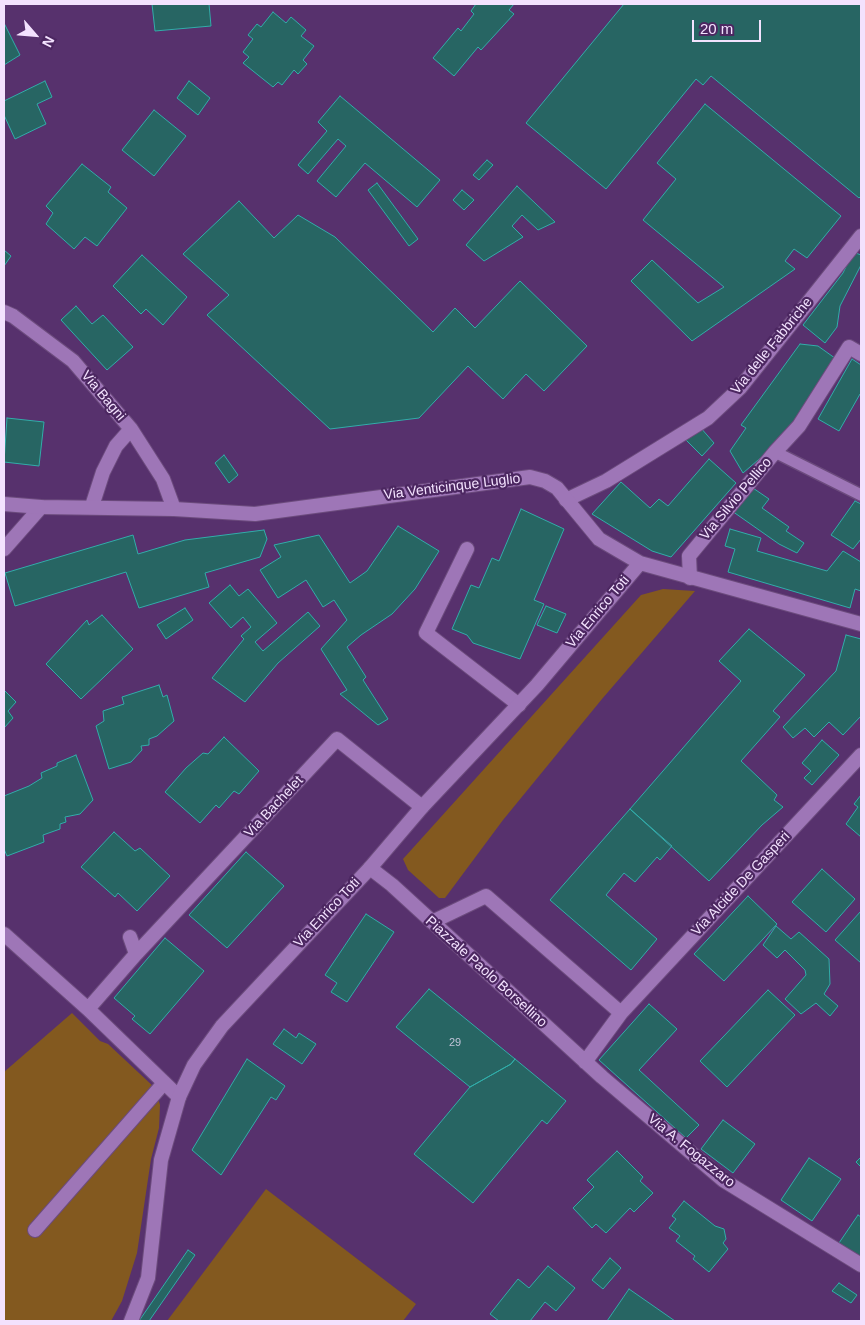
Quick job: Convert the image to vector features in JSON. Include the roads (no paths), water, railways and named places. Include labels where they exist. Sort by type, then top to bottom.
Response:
[{"type":"street","name":"Via delle Fabbriche","points":[[566,500],[606,482],[708,418],[740,388],[861,236]]},
{"type":"street","name":"Via Bagni","points":[[4,312],[13,316],[74,362],[131,429],[116,446],[103,472],[92,506]]},
{"type":"street","name":"Via Silvio Pellico","points":[[690,578],[689,556],[775,452],[799,426],[849,347],[861,354]]},
{"type":"street","points":[[131,429],[163,480],[174,509]]},
{"type":"street","name":"Via Venticinque Luglio","points":[[4,504],[41,507],[92,506],[174,509],[255,514],[530,478],[545,481],[557,488],[599,539],[640,563],[861,624]]},
{"type":"street","points":[[4,549],[41,507]]},
{"type":"street","points":[[467,548],[426,633],[519,705]]},
{"type":"street","name":"Via Enrico Toti","points":[[131,1321],[148,1278],[161,1160],[179,1097],[194,1065],[222,1026],[370,868],[422,807],[519,705],[640,563]]},
{"type":"street","name":"Via Bachelet","points":[[136,954],[337,739],[422,807]]},
{"type":"street","name":"Via Alcide De Gasperi","points":[[585,1062],[621,1013],[861,755]]},
{"type":"street","name":"Piazzale Paolo Borsellino","points":[[370,868],[602,1077]]},
{"type":"street","points":[[432,922],[486,896],[621,1013]]},
{"type":"street","points":[[4,934],[88,1009],[179,1097]]},
{"type":"street","points":[[88,1009],[136,954],[130,938]]},
{"type":"street","name":"Via A. Fogazzaro","points":[[602,1077],[723,1180],[861,1265]]},
{"type":"street","points":[[35,1230],[164,1083]]},
{"type":"lane","points":[[775,452],[861,495]]}]
